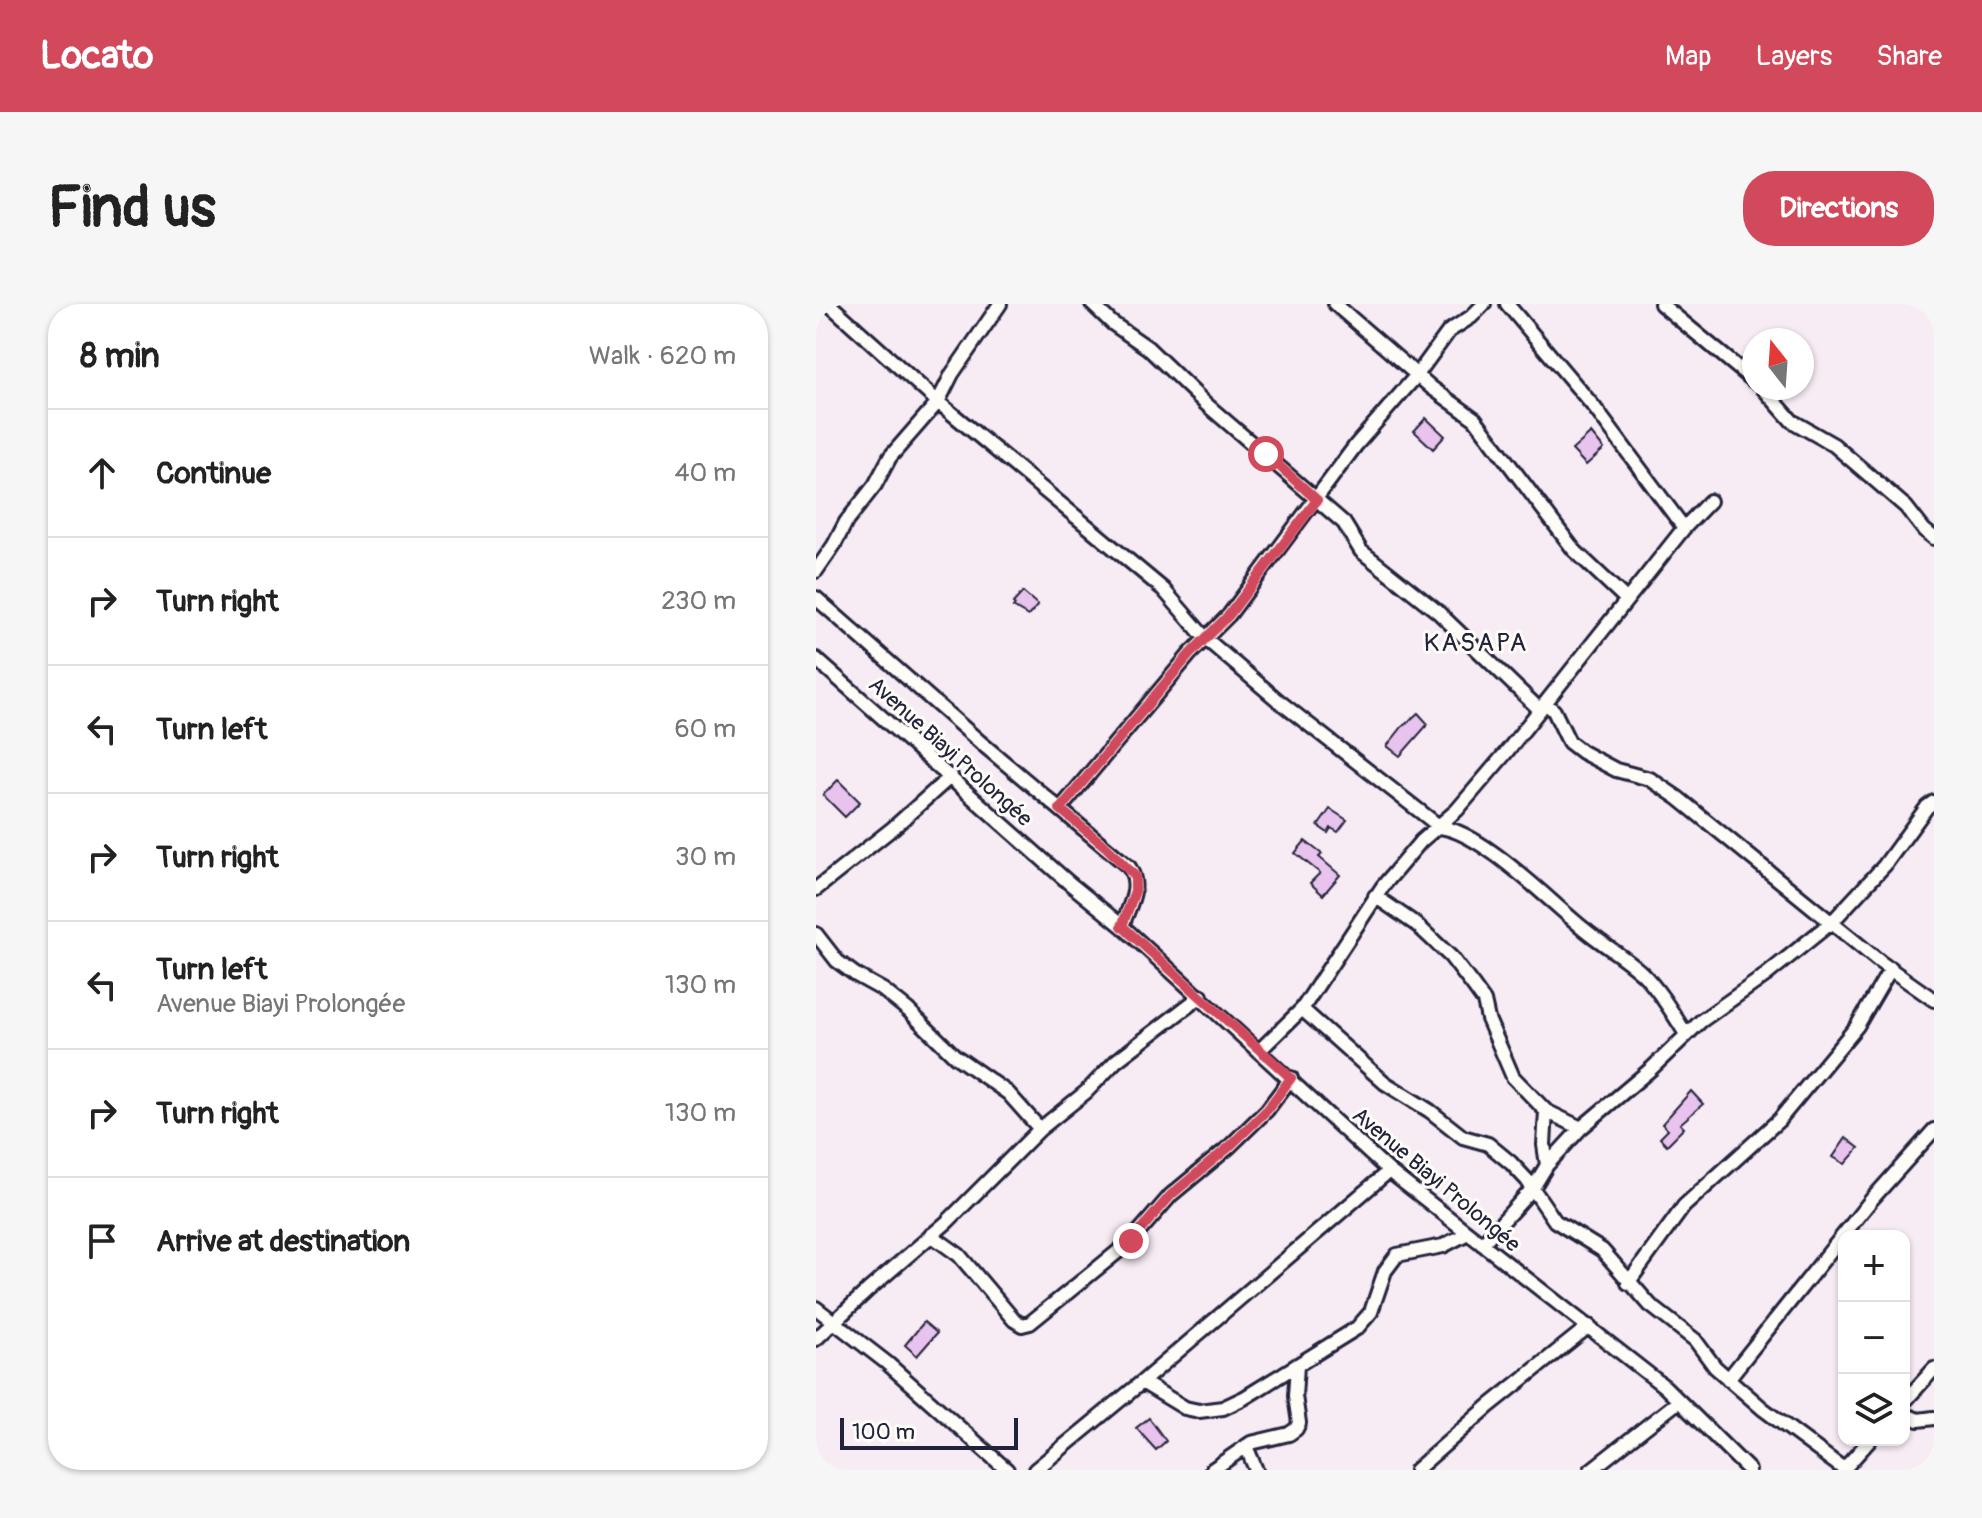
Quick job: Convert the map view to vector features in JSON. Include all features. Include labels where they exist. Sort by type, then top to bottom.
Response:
[{"type":"street","points":[[829,304],[938,402],[1163,589],[1206,639],[1280,702],[1440,827],[1452,828],[1507,863],[1544,897],[1627,961],[1644,976],[1686,1034]]},
{"type":"street","points":[[816,571],[846,522],[875,485],[890,457],[938,402],[952,374],[1000,304]]},
{"type":"street","points":[[1092,304],[1112,323],[1148,348],[1184,384],[1344,523],[1361,551],[1438,612],[1543,706],[1554,711],[1569,742],[1616,770],[1650,779],[1669,792],[1934,1000]]},
{"type":"street","points":[[1335,304],[1417,375],[1475,419],[1574,550],[1627,600]]},
{"type":"street","points":[[1060,809],[1123,732],[1229,615],[1356,445],[1417,375],[1449,331],[1484,304]]},
{"type":"street","points":[[1507,304],[1594,407],[1684,528]]},
{"type":"street","points":[[1661,304],[1742,371]]},
{"type":"street","points":[[1774,400],[1792,421],[1834,445],[1906,507],[1934,538]]},
{"type":"street","points":[[1260,1050],[1302,1009],[1375,896],[1421,841],[1440,827],[1486,777],[1684,528],[1710,501]]},
{"type":"street","points":[[816,598],[980,742],[1106,847],[1135,876],[1135,891],[1122,926]]},
{"type":"street","name":"Avenue Biayi Prolongée","points":[[816,659],[1201,996],[1389,1171],[1589,1326],[1679,1401],[1749,1470]]},
{"type":"street","points":[[816,889],[893,828],[951,776]]},
{"type":"street","points":[[1482,1244],[1533,1188],[1547,1165],[1581,1128],[1651,1069],[1686,1034],[1832,922],[1867,886],[1934,802]]},
{"type":"street","points":[[1375,896],[1417,925],[1451,957],[1484,1001],[1507,1067],[1546,1111],[1581,1128]]},
{"type":"street","points":[[816,934],[837,961],[908,1010],[955,1056],[1008,1093],[1040,1129]]},
{"type":"street","points":[[1628,1283],[1684,1206],[1779,1120],[1857,1026],[1891,968]]},
{"type":"street","points":[[816,1339],[987,1184],[1040,1129],[1086,1092],[1116,1061],[1201,996]]},
{"type":"street","points":[[1302,1009],[1385,1083],[1430,1111],[1463,1137],[1488,1144],[1511,1163],[1533,1188],[1555,1221],[1602,1250],[1628,1283],[1662,1316],[1680,1326],[1715,1367],[1763,1409],[1844,1470],[1865,1446]]},
{"type":"street","points":[[931,1235],[959,1255],[1014,1320],[1022,1325],[1030,1323],[1131,1241],[1171,1195],[1229,1147],[1267,1110],[1291,1078]]},
{"type":"street","points":[[1546,1111],[1544,1145],[1547,1165]]},
{"type":"street","points":[[1728,1379],[1872,1199],[1934,1130]]},
{"type":"street","points":[[1035,1470],[1389,1171]]},
{"type":"street","points":[[1142,1382],[1185,1408],[1199,1411],[1223,1408],[1357,1328],[1371,1312],[1385,1271],[1397,1255],[1443,1246],[1468,1233]]},
{"type":"street","points":[[816,1308],[887,1363],[1007,1470]]},
{"type":"street","points":[[1416,1470],[1489,1406],[1589,1326]]},
{"type":"street","points":[[1212,1470],[1246,1446],[1289,1434],[1296,1429],[1299,1423],[1295,1396],[1297,1365]]},
{"type":"street","points":[[1910,1395],[1934,1369]]},
{"type":"street","points":[[1591,1470],[1679,1401]]},
{"type":"street","points":[[1910,1417],[1918,1420],[1934,1418]]},
{"type":"street","points":[[1246,1446],[1256,1470]]},
{"type":"building","points":[[1426,418],[1445,436],[1433,449],[1414,431]]},
{"type":"building","points":[[1591,433],[1604,449],[1586,465],[1572,450]]},
{"type":"building","points":[[1023,592],[1038,605],[1028,616],[1013,607]]},
{"type":"building","points":[[1418,713],[1428,724],[1400,756],[1387,746]]},
{"type":"building","points":[[838,780],[860,802],[845,817],[823,795]]},
{"type":"building","points":[[1330,809],[1347,820],[1338,832],[1331,828],[1328,833],[1318,826]]},
{"type":"building","points":[[1305,841],[1322,854],[1319,857],[1340,875],[1323,895],[1310,883],[1320,873],[1295,853]]},
{"type":"building","points":[[1691,1091],[1703,1104],[1680,1124],[1684,1128],[1667,1145],[1660,1138],[1668,1130],[1662,1124]]},
{"type":"building","points":[[1846,1138],[1859,1148],[1845,1164],[1833,1157]]},
{"type":"building","points":[[924,1322],[937,1333],[917,1356],[905,1345]]},
{"type":"building","points":[[1149,1418],[1166,1441],[1156,1450],[1136,1428]]},
{"type":"district","name":"KASAPA","points":[[1476,642]]},
{"type":"route","points":[[1131,1241],[1171,1195],[1229,1147],[1267,1110],[1291,1078],[1122,926],[1135,891],[1135,876],[1129,867],[1060,809],[1190,654],[1229,615],[1317,500],[1266,454]]}]
